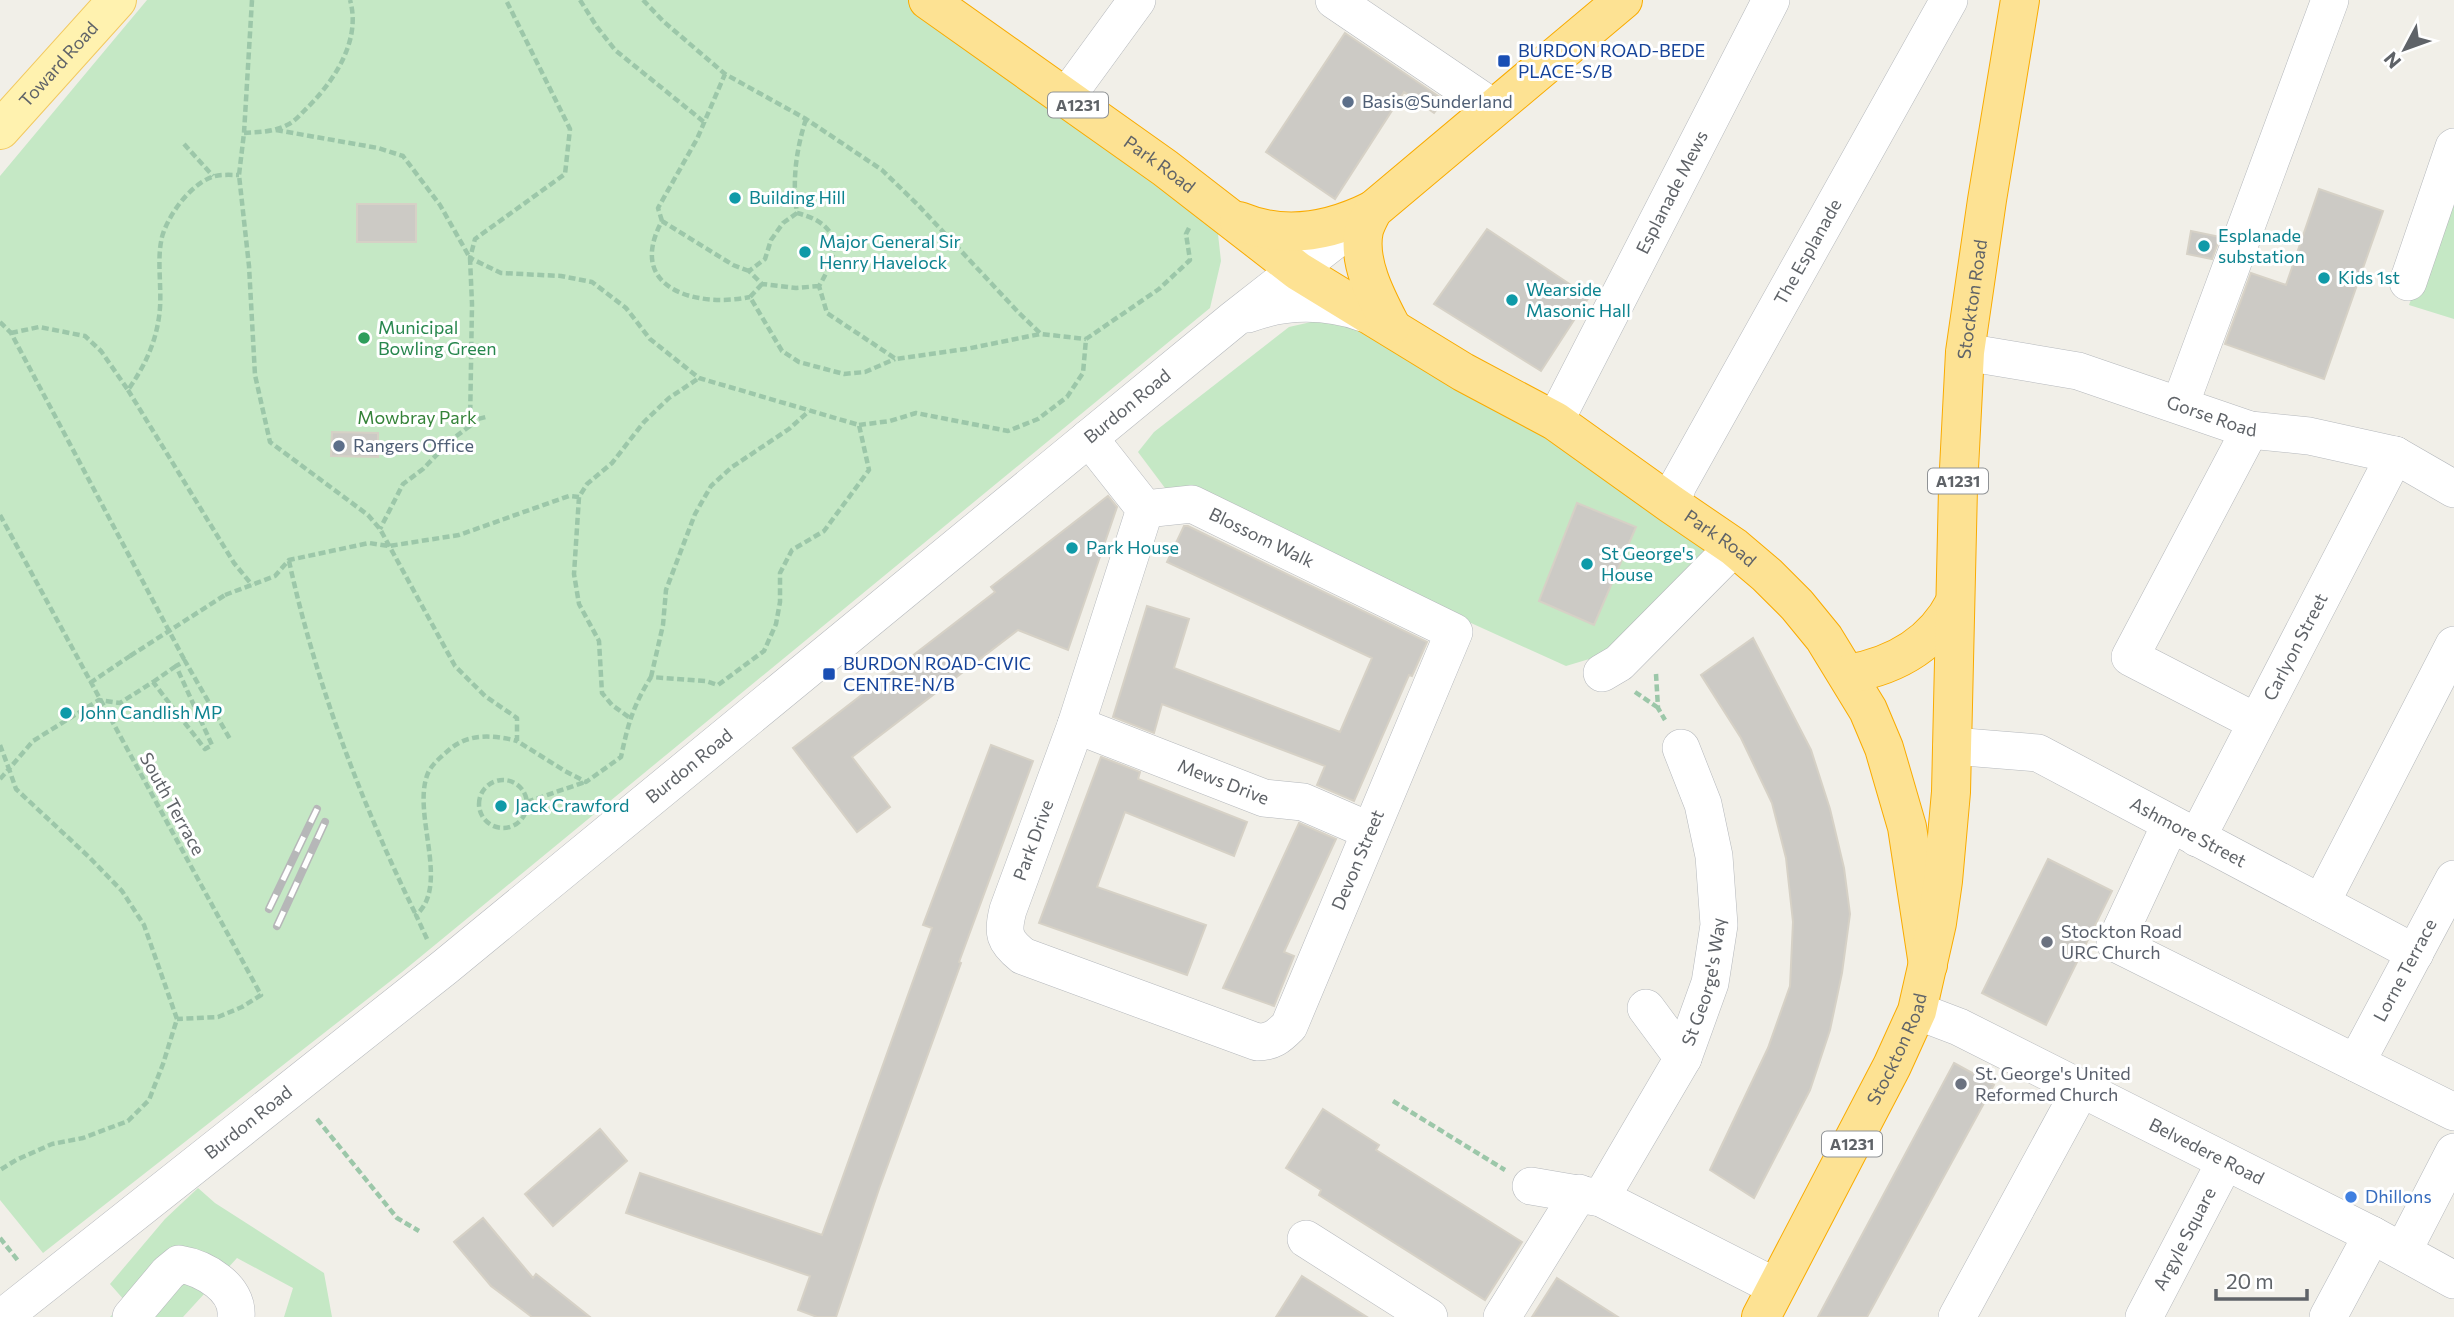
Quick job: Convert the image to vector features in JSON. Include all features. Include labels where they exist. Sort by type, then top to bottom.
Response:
[{"type":"highway","name":"Park Road","points":[[928,0],[1067,96],[1298,271],[1463,372],[1556,421],[1671,505],[1734,547],[1797,605],[1824,638],[1868,710],[1884,748],[1907,827],[1914,867]]},
{"type":"highway","name":"Burdon Road","points":[[1373,209],[1623,0]]},
{"type":"highway","name":"Stockton Road","points":[[1769,1302],[1892,1066],[1917,1011],[1928,965],[1943,881],[1951,803],[1955,602],[1965,352],[1991,173],[2021,0]]},
{"type":"highway","name":"A1231","points":[[1225,215],[1263,229],[1286,232],[1331,228],[1373,209]]},
{"type":"highway","points":[[1373,209],[1364,231],[1363,253],[1373,288],[1391,326]]},
{"type":"highway","points":[[1847,674],[1881,667],[1912,651],[1946,619],[1955,602]]},
{"type":"highway","name":"Stockton Road","points":[[1914,867],[1928,965]]},
{"type":"main road","name":"Toward Road","points":[[0,130],[117,0]]},
{"type":"street","points":[[1067,96],[1137,0]]},
{"type":"street","points":[[1334,0],[1492,107]]},
{"type":"street","name":"Esplanade Mews","points":[[1556,421],[1771,0]]},
{"type":"street","name":"The Esplanade","points":[[1671,505],[1685,473],[1950,0]]},
{"type":"street","points":[[2180,405],[2330,0]]},
{"type":"street","points":[[2408,282],[2454,146]]},
{"type":"street","name":"Burdon Road","points":[[25,1311],[1234,319],[1373,209]]},
{"type":"street","name":"Park Road","points":[[1234,319],[1285,304],[1311,303],[1353,309],[1391,326]]},
{"type":"street","name":"Gorse Road","points":[[1965,352],[2078,371],[2250,430],[2309,436],[2395,455],[2454,489]]},
{"type":"street","points":[[2250,430],[2130,657],[2256,722]]},
{"type":"street","points":[[1089,438],[1145,509]]},
{"type":"street","name":"Carlyon Street","points":[[2356,1063],[2116,943],[2184,831],[2256,722],[2395,455]]},
{"type":"street","name":"Blossom Walk","points":[[1145,509],[1192,504],[1454,632]]},
{"type":"street","name":"Park Drive","points":[[1145,509],[1076,725],[1004,925],[1009,945],[1023,956],[1230,1032]]},
{"type":"street","points":[[1602,673],[1619,663],[1734,547]]},
{"type":"street","name":"Devon Street","points":[[1230,1032],[1257,1042],[1267,1042],[1277,1038],[1289,1026],[1454,632]]},
{"type":"street","points":[[2321,903],[2454,645]]},
{"type":"street","name":"Mews Drive","points":[[1076,725],[1264,798],[1303,802],[1370,831]]},
{"type":"street","name":"Ashmore Street","points":[[1952,746],[2038,753],[2415,953]]},
{"type":"street","name":"St George's Way","points":[[1502,1317],[1590,1195],[1683,1058],[1710,983],[1719,925],[1714,856],[1703,804],[1681,748]]},
{"type":"street","name":"Lorne Terrace","points":[[2356,1063],[2454,879]]},
{"type":"street","points":[[1646,1008],[1683,1058]]},
{"type":"street","name":"Belvedere Road","points":[[1917,1011],[1959,1027],[2387,1243],[2454,1280]]},
{"type":"street","points":[[2356,1063],[2454,1112]]},
{"type":"street","points":[[1957,1317],[2081,1089]]},
{"type":"street","points":[[2328,1317],[2454,1152]]},
{"type":"street","name":"Argyle Square","points":[[2144,1317],[2225,1162]]},
{"type":"street","points":[[1531,1186],[1590,1195],[1769,1302]]},
{"type":"street","points":[[1306,1238],[1430,1317]]},
{"type":"street","points":[[131,1317],[168,1273],[179,1264],[204,1272],[227,1290],[234,1300],[236,1317]]},
{"type":"path","points":[[252,0],[239,174],[249,266],[255,375],[270,442],[368,515],[380,529],[456,666],[485,696],[517,718],[517,741]]},
{"type":"path","points":[[244,134],[276,130],[290,124],[321,95],[347,51],[351,29],[350,0]]},
{"type":"path","points":[[470,426],[470,258],[475,239],[565,174],[570,129],[506,0]]},
{"type":"path","points":[[580,0],[615,50],[704,122]]},
{"type":"path","points":[[643,0],[663,21],[725,74],[806,119],[881,170],[1041,334]]},
{"type":"path","points":[[725,74],[697,139],[658,208],[662,221],[733,265],[749,271],[761,284],[796,288],[819,286]]},
{"type":"path","points":[[797,213],[794,190],[798,147],[806,119]]},
{"type":"path","points":[[276,130],[378,148],[403,156],[440,205],[470,258],[501,273],[561,275],[592,282],[626,307],[650,339],[699,378],[859,425],[890,421],[916,413],[1008,431],[1038,419],[1067,397],[1083,373],[1086,339]]},
{"type":"path","points":[[184,144],[213,176]]},
{"type":"path","points":[[128,390],[144,366],[155,337],[159,314],[162,237],[173,215],[189,193],[213,176],[239,174]]},
{"type":"path","points":[[749,271],[765,259],[771,240],[783,223],[797,213]]},
{"type":"path","points":[[797,213],[811,217],[827,228],[835,243],[833,263],[819,286],[827,313],[896,359]]},
{"type":"path","points":[[662,221],[653,237],[650,259],[660,280],[676,292],[730,301],[750,297],[761,284]]},
{"type":"path","points":[[750,297],[782,351],[799,362],[844,374],[865,372],[896,359],[1041,334],[1086,339],[1159,289],[1190,260]]},
{"type":"path","points":[[0,322],[11,333],[184,661],[230,739]]},
{"type":"path","points":[[11,333],[39,327],[85,336],[101,351],[128,390],[234,563],[252,585]]},
{"type":"path","points":[[630,718],[601,693],[599,641],[579,604],[574,573],[579,497],[587,484],[612,463],[644,422],[669,398],[699,378]]},
{"type":"path","points":[[527,802],[586,782],[621,757],[636,702],[651,677],[663,625],[666,590],[695,514],[712,486],[732,467],[789,429],[809,411]]},
{"type":"path","points":[[380,529],[403,484],[423,469],[451,440],[478,419],[486,417]]},
{"type":"path","points":[[651,677],[706,681],[718,685],[764,650],[776,624],[780,602],[780,573],[792,551],[824,531],[869,470],[859,425]]},
{"type":"path","points":[[90,683],[225,595],[275,576],[289,560],[369,543],[389,546],[459,535],[569,496],[579,497]]},
{"type":"path","name":"South Terrace","points":[[0,515],[261,995],[218,1017],[177,1019]]},
{"type":"path","points":[[289,560],[303,624],[326,702],[386,850],[431,948],[445,967]]},
{"type":"path","points":[[0,779],[33,741],[99,700],[120,703],[184,661]]},
{"type":"path","points":[[153,682],[205,749],[212,745],[176,666]]},
{"type":"path","points":[[416,915],[421,911],[429,890],[430,869],[423,797],[429,772],[455,745],[473,737],[497,736],[517,741],[586,782]]},
{"type":"path","points":[[0,745],[16,789],[122,891],[144,925],[177,1019],[149,1100],[128,1121],[83,1138],[52,1144],[0,1170]]},
{"type":"path","points":[[500,780],[508,780],[521,788],[527,802],[526,810],[517,824],[502,828],[488,822],[479,809],[479,801],[486,787],[500,780]]},
{"type":"path","points":[[1393,1101],[1531,1186]]},
{"type":"path","points":[[317,1119],[397,1219],[419,1231]]},
{"type":"green space","name":"Mowbray Park","points":[[147,0],[910,0],[1217,225],[1221,261],[1210,308],[402,972],[43,1253],[0,1200],[0,176]]},
{"type":"green space","points":[[2454,184],[2454,319],[2409,305]]},
{"type":"green space","points":[[1333,317],[1523,420],[1724,555],[1596,657],[1566,666],[1471,623],[1200,489],[1171,496],[1138,452],[1154,432],[1289,327]]},
{"type":"green space","points":[[198,1188],[215,1203],[324,1273],[332,1317],[284,1317],[293,1288],[237,1258],[183,1317],[110,1317],[125,1301],[110,1284],[165,1219]]},
{"type":"building","name":"Basis@Sunderland","points":[[1345,33],[1444,100],[1434,113],[1404,92],[1335,199],[1266,152]]},
{"type":"building","name":"Kids 1st","points":[[2319,189],[2383,211],[2324,379],[2225,344],[2251,273],[2286,285]]},
{"type":"building","points":[[357,204],[416,204],[416,242],[357,242]]},
{"type":"building","name":"Wearside Masonic Hall","points":[[1487,229],[1589,297],[1541,371],[1434,304]]},
{"type":"building","name":"Esplanade substation","points":[[2191,231],[2220,237],[2212,259],[2187,254]]},
{"type":"building","points":[[332,432],[378,433],[378,457],[331,456]]},
{"type":"building","points":[[1108,496],[1117,507],[1068,650],[1018,630],[852,757],[890,807],[857,832],[793,748],[995,592],[991,587]]},
{"type":"building","name":"St George's House","points":[[1577,503],[1636,527],[1594,625],[1539,601]]},
{"type":"building","points":[[1184,526],[1427,642],[1412,676],[1409,675],[1354,801],[1317,785],[1325,766],[1162,704],[1154,733],[1113,717],[1147,606],[1189,619],[1174,668],[1340,732],[1372,658],[1167,562]]},
{"type":"building","points":[[1753,638],[1811,750],[1830,809],[1844,868],[1850,914],[1842,973],[1830,1030],[1810,1090],[1754,1198],[1710,1170],[1768,1048],[1790,986],[1793,922],[1786,858],[1772,803],[1741,738],[1701,675]]},
{"type":"building","points":[[991,745],[1033,761],[959,962],[961,963],[836,1317],[817,1317],[798,1310],[810,1276],[626,1213],[640,1173],[822,1235],[932,928],[923,925]]},
{"type":"building","points":[[1101,757],[1140,772],[1138,779],[1247,822],[1234,856],[1125,812],[1097,887],[1206,925],[1187,975],[1039,923]]},
{"type":"building","points":[[1299,823],[1336,839],[1284,952],[1294,956],[1274,1006],[1223,988]]},
{"type":"building","name":"Stockton Road URC Church","points":[[2048,859],[2112,891],[2046,1025],[1982,993]]},
{"type":"building","points":[[1954,1063],[1994,1085],[1867,1317],[1818,1317]]},
{"type":"building","points":[[1323,1109],[1379,1145],[1376,1150],[1522,1242],[1485,1300],[1319,1195],[1321,1190],[1286,1168]]},
{"type":"building","points":[[600,1129],[627,1161],[553,1226],[525,1194]]},
{"type":"building","points":[[483,1218],[533,1278],[536,1274],[590,1317],[532,1317],[491,1286],[454,1242]]},
{"type":"building","points":[[1302,1276],[1367,1317],[1276,1317]]},
{"type":"building","points":[[1557,1278],[1618,1317],[1532,1317]]},
{"type":"railway","points":[[269,909],[317,809]]},
{"type":"railway","points":[[277,926],[325,822]]},
{"type":"place","name":"BURDON ROAD-BEDE PLACE-S/B","points":[[1504,61]]},
{"type":"place","name":"Basis@Sunderland","points":[[1348,102]]},
{"type":"place","name":"Building Hill","points":[[735,198]]},
{"type":"place","name":"Esplanade substation","points":[[2204,246]]},
{"type":"place","name":"Major General Sir Henry Havelock","points":[[805,252]]},
{"type":"place","name":"Kids 1st","points":[[2324,278]]},
{"type":"place","name":"Wearside Masonic Hall","points":[[1512,300]]},
{"type":"place","name":"Municipal Bowling Green","points":[[364,338]]},
{"type":"place","name":"Rangers Office","points":[[339,446]]},
{"type":"place","name":"Park House","points":[[1072,548]]},
{"type":"place","name":"St George's House","points":[[1587,564]]},
{"type":"place","name":"BURDON ROAD-CIVIC CENTRE-N/B","points":[[829,674]]},
{"type":"place","name":"John Candlish MP","points":[[66,713]]},
{"type":"place","name":"Jack Crawford","points":[[501,806]]},
{"type":"place","name":"Stockton Road URC Church","points":[[2047,942]]},
{"type":"place","name":"St. George's United Reformed Church","points":[[1961,1084]]},
{"type":"place","name":"Dhillons","points":[[2351,1197]]}]
